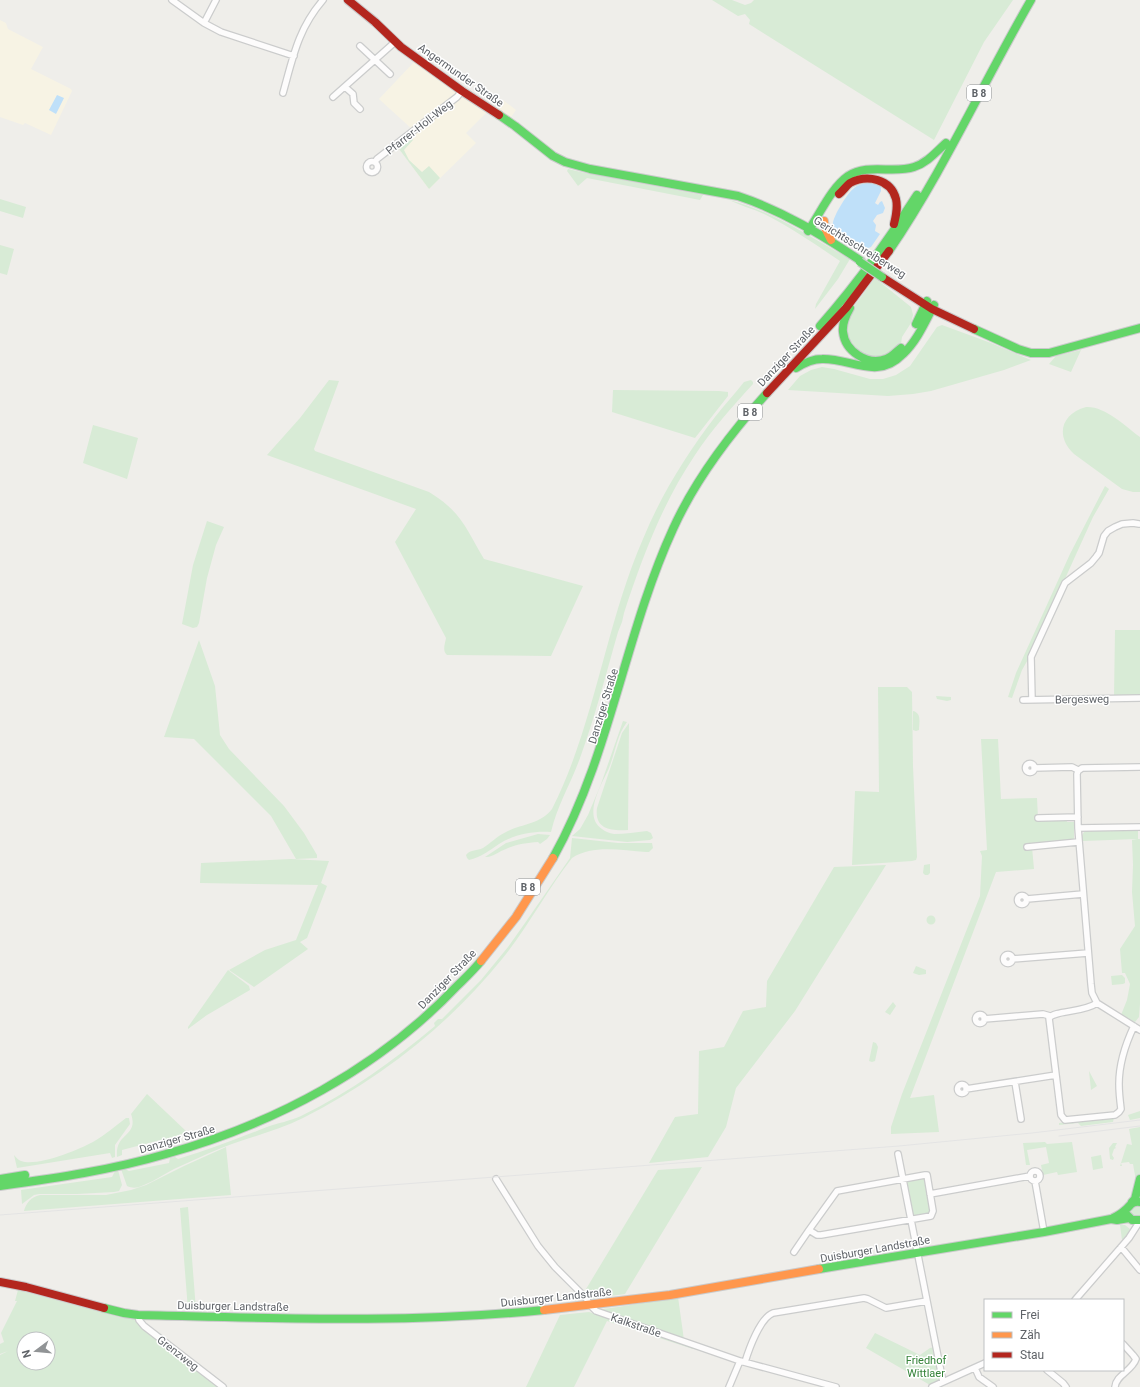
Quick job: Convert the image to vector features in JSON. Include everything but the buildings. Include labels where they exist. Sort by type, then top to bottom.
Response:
[{"type":"main road","name":"Angermunder Straße","points":[[348,0],[375,22],[395,42],[462,91],[515,126],[550,153],[565,162]]},
{"type":"main road","name":"Danziger Straße","points":[[0,1179],[95,1164],[156,1150],[205,1136],[260,1115],[317,1087],[359,1061],[401,1030],[453,982],[489,942],[512,912],[535,876],[566,821],[594,750],[649,571],[670,519],[692,479],[713,447],[737,417],[839,305],[890,237],[924,183],[992,53],[1024,0]]},
{"type":"main road","name":"Danziger Straße","points":[[0,1186],[104,1169],[158,1157],[205,1143],[256,1124],[297,1105],[363,1066],[406,1034],[457,988],[486,956],[518,915],[539,883],[572,822],[590,780],[608,729],[656,570],[690,495],[711,462],[745,417],[854,298],[893,245],[926,194],[998,57],[1031,0]]},
{"type":"main road","points":[[812,231],[834,191],[841,182],[850,175],[865,170],[903,170],[916,167],[926,161],[946,143]]},
{"type":"main road","name":"Gerichtsschreiberweg","points":[[565,162],[590,169],[738,196],[759,203],[778,211],[861,261]]},
{"type":"main road","points":[[812,231],[824,221],[846,186],[859,179],[873,179],[882,182],[891,189],[897,200],[897,216],[889,232],[890,237]]},
{"type":"main road","points":[[824,221],[825,228],[831,240]]},
{"type":"main road","name":"Gerichtsschreiberweg","points":[[812,231],[831,240],[883,276],[929,305],[1025,352],[1039,354],[1056,352],[1140,328]]},
{"type":"main road","points":[[854,298],[854,304],[844,321],[844,335],[847,345],[854,353],[863,358],[874,361],[884,360],[900,349],[929,305]]},
{"type":"main road","points":[[784,375],[788,374],[803,362],[820,358],[838,360],[870,368],[884,368],[893,364],[906,352],[929,305]]},
{"type":"main road","points":[[1133,1218],[1128,1206],[1136,1202],[1140,1179]]},
{"type":"main road","name":"Duisburger Landstraße","points":[[0,1282],[26,1287],[124,1313],[138,1315],[308,1319],[416,1318],[511,1313],[590,1305],[670,1294],[1044,1232],[1111,1219],[1117,1220],[1133,1218]]},
{"type":"street","points":[[172,0],[204,23],[221,32],[294,56]]},
{"type":"street","points":[[204,23],[216,0]]},
{"type":"street","points":[[283,93],[300,36],[307,21],[323,0]]},
{"type":"street","points":[[333,97],[395,42]]},
{"type":"street","points":[[360,46],[390,74]]},
{"type":"street","points":[[345,87],[353,94],[354,103],[360,109]]},
{"type":"street","name":"Pfarrer-Holl-Weg","points":[[375,162],[426,120],[457,97],[462,91]]},
{"type":"street","points":[[1032,700],[1031,657],[1065,583],[1096,558],[1101,549],[1103,539],[1108,531],[1114,526],[1132,523],[1139,524]]},
{"type":"street","name":"Bergesweg","points":[[1023,700],[1140,698]]},
{"type":"street","points":[[1034,768],[1072,766],[1078,770]]},
{"type":"street","points":[[1078,770],[1084,768],[1140,767]]},
{"type":"street","points":[[1078,770],[1078,842],[1092,993],[1097,1004],[1140,1030]]},
{"type":"street","points":[[1038,818],[1078,817]]},
{"type":"street","points":[[1078,828],[1140,826]]},
{"type":"street","points":[[1027,846],[1078,842]]},
{"type":"street","points":[[1027,899],[1083,894]]},
{"type":"street","points":[[1013,959],[1088,953]]},
{"type":"street","points":[[984,1019],[1043,1014],[1050,1016],[1088,1009],[1097,1004]]},
{"type":"street","points":[[1050,1016],[1048,1021],[1061,1115],[1064,1120],[1117,1114],[1121,1109],[1119,1083],[1120,1066],[1125,1045],[1134,1026]]},
{"type":"street","points":[[966,1089],[1056,1075]]},
{"type":"street","points":[[1015,1082],[1021,1119]]},
{"type":"street","points":[[898,1154],[944,1382]]},
{"type":"street","points":[[930,1194],[1030,1176],[1032,1172],[1035,1171],[1038,1173],[1039,1178],[1036,1181],[1044,1232]]},
{"type":"street","points":[[794,1252],[809,1230],[837,1191],[927,1175],[933,1215],[821,1235],[817,1235],[809,1230]]},
{"type":"street","points":[[1030,1176],[1032,1181],[1036,1181]]},
{"type":"street","name":"Kalkstraße","points":[[496,1179],[538,1246],[586,1298],[590,1305],[598,1312],[742,1362],[836,1387]]},
{"type":"street","points":[[1078,1299],[1133,1233],[1133,1218]]},
{"type":"street","points":[[1121,1247],[1140,1270]]},
{"type":"street","points":[[729,1387],[754,1337],[770,1314],[864,1298],[886,1308],[927,1301]]},
{"type":"street","name":"Grenzweg","points":[[138,1315],[139,1320],[144,1326],[223,1387]]},
{"type":"street","points":[[1115,1387],[1117,1381],[1131,1367],[1136,1359],[1124,1345]]},
{"type":"street","points":[[932,1387],[984,1364]]},
{"type":"street","points":[[975,1368],[979,1377],[993,1387]]},
{"type":"street","points":[[1048,1371],[1066,1387]]},
{"type":"shaded area","points":[[0,20],[6,23],[8,29],[43,47],[31,69],[71,89],[72,91],[51,135],[25,123],[23,125],[0,117]]},
{"type":"shaded area","points":[[415,61],[455,89],[456,97],[413,130],[379,99]]},
{"type":"shaded area","points":[[463,94],[488,111],[466,133],[476,143],[429,189],[396,145]]},
{"type":"shaded area","points":[[503,100],[516,110],[509,120],[495,110]]},
{"type":"green space","points":[[712,0],[732,0],[745,5],[754,0],[1013,0],[984,42],[934,140],[749,24],[750,20],[745,14],[738,16]]},
{"type":"green space","points":[[412,138],[413,140],[404,150],[409,160],[422,172],[429,166],[440,178],[429,189],[399,149]]},
{"type":"green space","points":[[568,169],[703,195],[700,200],[587,178],[578,186],[567,171]]},
{"type":"green space","points":[[0,199],[26,207],[23,218],[0,211]]},
{"type":"green space","points":[[729,200],[776,218],[850,259],[838,279],[815,309],[816,304],[840,261],[776,220]]},
{"type":"green space","points":[[0,245],[14,249],[7,275],[0,273]]},
{"type":"green space","points":[[875,278],[911,307],[913,315],[911,323],[902,337],[901,344],[880,358],[861,355],[846,336],[850,312]]},
{"type":"green space","points":[[942,325],[1031,360],[1004,370],[931,391],[913,394],[888,396],[788,390],[800,376],[811,370],[822,367],[870,379],[883,379],[896,375],[910,366],[937,327]]},
{"type":"green space","points":[[1081,350],[1071,372],[1049,364],[1056,356]]},
{"type":"green space","points":[[329,380],[339,381],[314,449],[315,451],[429,492],[445,503],[458,517],[468,530],[484,559],[583,586],[551,656],[447,655],[444,649],[446,638],[395,542],[416,509],[267,455],[300,418]]},
{"type":"green space","points":[[751,380],[753,384],[715,427],[695,455],[683,474],[654,532],[624,613],[585,743],[551,832],[538,832],[518,836],[505,841],[469,860],[466,855],[470,852],[483,848],[500,835],[512,829],[537,821],[552,809],[567,777],[579,743],[619,606],[630,572],[650,523],[666,491],[704,431],[744,382]]},
{"type":"green space","points":[[613,390],[719,391],[728,392],[728,396],[695,438],[612,412]]},
{"type":"green space","points":[[1086,407],[1107,413],[1140,437],[1140,492],[1122,489],[1074,454],[1068,447],[1064,440],[1063,433],[1066,420],[1078,410]]},
{"type":"green space","points":[[93,425],[138,438],[127,479],[83,463]]},
{"type":"green space","points":[[1105,486],[1109,489],[1093,517],[1030,656],[1022,670],[1012,698],[1008,697],[1016,673],[1070,554]]},
{"type":"green space","points":[[207,521],[224,527],[216,545],[207,578],[199,623],[197,627],[193,628],[182,624],[193,565]]},
{"type":"green space","points":[[1115,630],[1140,630],[1140,697],[1114,697]]},
{"type":"green space","points":[[199,640],[215,686],[220,735],[229,749],[284,806],[304,833],[317,855],[317,858],[296,859],[271,816],[194,739],[164,737]]},
{"type":"green space","points":[[878,687],[907,687],[912,692],[913,766],[917,857],[916,860],[912,861],[852,865],[855,791],[879,792]]},
{"type":"green space","points":[[936,696],[951,697],[951,700],[947,701],[937,699]]},
{"type":"green space","points":[[913,711],[919,716],[919,730],[916,731],[913,730]]},
{"type":"green space","points":[[623,721],[627,722],[616,744],[609,768],[599,790]]},
{"type":"green space","points":[[629,723],[628,830],[616,830],[605,828],[601,825],[598,821],[597,808],[622,733]]},
{"type":"green space","points":[[981,739],[998,739],[1001,799],[1037,798],[1038,818],[1066,818],[1067,822],[1074,822],[1074,839],[1067,842],[1032,847],[1034,869],[996,872],[910,1098],[934,1095],[939,1132],[891,1134],[891,1127],[902,1094],[980,896],[982,856],[980,851],[987,850]]},
{"type":"green space","points":[[598,792],[595,800],[594,816],[596,823],[602,829],[614,834],[647,831],[651,833],[653,838],[650,840],[627,842],[572,836],[580,829]]},
{"type":"green space","points":[[1138,829],[1138,839],[1140,839],[1140,1004],[1139,1017],[1135,1022],[1121,1015],[1127,1000],[1130,984],[1125,973],[1122,973],[1120,949],[1135,926],[1132,892],[1132,840],[1137,839],[1083,841],[1081,837],[1084,832],[1090,830]]},
{"type":"green space","points":[[538,834],[550,835],[540,844],[538,842],[526,843],[510,847],[485,857],[506,843]]},
{"type":"green space","points":[[572,838],[618,843],[652,843],[653,848],[649,852],[608,849],[589,851],[572,858],[502,959],[459,1007],[411,1049],[359,1086],[303,1118],[219,1149],[174,1169],[139,1187],[134,1188],[127,1186],[121,1169],[123,1168],[129,1171],[169,1163],[170,1158],[175,1157],[178,1159],[189,1156],[267,1127],[297,1118],[319,1107],[371,1075],[435,1026],[434,1023],[438,1019],[442,1019],[481,980],[508,947],[570,858]]},
{"type":"green space","points":[[291,859],[329,861],[321,883],[327,886],[307,938],[300,942],[308,949],[254,987],[229,970],[265,950],[296,940],[318,885],[200,883],[201,863]]},
{"type":"green space","points":[[930,864],[930,873],[925,875],[923,873],[924,865]]},
{"type":"green space","points":[[886,865],[795,1011],[736,1088],[726,1127],[708,1157],[649,1163],[675,1117],[698,1114],[699,1051],[724,1047],[743,1011],[766,1007],[767,981],[834,867]]},
{"type":"green space","points":[[931,915],[936,920],[931,925],[926,920]]},
{"type":"green space","points":[[916,966],[926,970],[926,974],[919,975],[913,973]]},
{"type":"green space","points":[[228,970],[249,986],[250,990],[207,1015],[188,1029],[188,1027]]},
{"type":"green space","points":[[1122,975],[1125,978],[1125,983],[1112,985],[1111,976]]},
{"type":"green space","points":[[893,1002],[896,1006],[890,1015],[885,1012]]},
{"type":"green space","points":[[873,1042],[876,1043],[878,1047],[875,1061],[872,1062],[869,1061]]},
{"type":"green space","points":[[1089,1071],[1097,1086],[1091,1090]]},
{"type":"green space","points":[[147,1094],[187,1132],[170,1138],[169,1141],[166,1142],[164,1139],[122,1150],[122,1155],[117,1157],[119,1143],[132,1127],[133,1121],[131,1114]]},
{"type":"green space","points":[[1140,1111],[1140,1118],[1130,1120],[1128,1115]]},
{"type":"green space","points":[[1114,1117],[1113,1122],[1081,1126],[1078,1123],[1059,1125],[1059,1123]]},
{"type":"green space","points":[[126,1118],[129,1118],[130,1124],[115,1145],[115,1157],[112,1158],[110,1153],[17,1168],[14,1155],[20,1161],[28,1162],[37,1162],[57,1157],[93,1142]]},
{"type":"green space","points":[[1140,1127],[1140,1175],[1136,1181],[1133,1164],[1130,1164],[1129,1162],[1121,1163],[1122,1166],[1120,1166],[1127,1144],[1132,1145],[1129,1129]]},
{"type":"green space","points":[[1045,1142],[1047,1144],[1072,1142],[1077,1172],[1058,1175],[1057,1172],[1043,1175],[1041,1165],[1049,1163],[1046,1147],[1027,1150],[1030,1165],[1026,1165],[1023,1143]]},
{"type":"green space","points":[[1113,1143],[1117,1143],[1112,1155],[1114,1158],[1113,1160],[1110,1159],[1109,1148]]},
{"type":"green space","points":[[226,1147],[231,1195],[24,1211],[29,1201],[40,1195],[106,1195],[131,1190],[146,1185]]},
{"type":"green space","points":[[1101,1155],[1103,1168],[1093,1170],[1091,1157]]},
{"type":"green space","points":[[702,1167],[625,1294],[589,1299],[583,1294],[658,1170]]},
{"type":"green space","points":[[118,1170],[122,1185],[119,1191],[77,1194],[39,1194],[34,1195],[22,1204],[21,1190],[112,1177],[115,1171]]},
{"type":"green space","points":[[925,1177],[931,1210],[930,1214],[913,1216],[906,1180]]},
{"type":"green space","points":[[1133,1205],[1140,1206],[1140,1217],[1130,1216],[1129,1210]]},
{"type":"green space","points":[[188,1207],[196,1310],[188,1310],[180,1208]]},
{"type":"green space","points":[[1120,1225],[1125,1225],[1130,1229],[1129,1233],[1122,1240]]},
{"type":"green space","points":[[18,1290],[120,1317],[137,1319],[222,1387],[0,1387],[0,1355],[8,1351],[0,1354],[0,1344],[4,1342],[1,1333],[17,1301],[15,1301]]},
{"type":"green space","points":[[678,1297],[684,1340],[602,1310],[603,1309]]},
{"type":"green space","points":[[589,1312],[694,1348],[693,1349],[607,1321],[574,1387],[526,1387],[560,1315]]},
{"type":"green space","name":"Friedhof Wittlaer","points":[[875,1333],[920,1355],[930,1348],[935,1347],[941,1379],[930,1385],[866,1348]]},
{"type":"water","points":[[57,95],[64,98],[56,114],[49,110]]},
{"type":"water","points":[[867,183],[881,186],[881,191],[875,203],[878,205],[882,201],[885,208],[883,213],[877,215],[873,221],[876,225],[875,231],[880,234],[871,247],[865,249],[852,243],[838,233],[833,226],[833,223],[840,207],[850,192],[858,186]]},
{"type":"tram line","points":[[0,1215],[899,1146],[1032,1133],[1140,1120]]},
{"type":"tram line","points":[[1059,1136],[1140,1126]]},
{"type":"traffic: fast","points":[[889,251],[909,221],[945,159],[1031,0]]},
{"type":"traffic: fast","points":[[499,115],[553,156],[565,162],[590,169],[738,196],[755,202],[802,224],[861,261]]},
{"type":"traffic: fast","points":[[808,231],[836,187],[848,176],[864,170],[898,170],[914,167],[927,160],[946,143]]},
{"type":"traffic: fast","points":[[820,326],[871,262],[917,195]]},
{"type":"traffic: fast","points":[[860,262],[882,277]]},
{"type":"traffic: fast","points":[[916,324],[927,301]]},
{"type":"traffic: fast","points":[[796,368],[802,364],[818,359],[874,367],[883,366],[893,362],[908,349],[934,305]]},
{"type":"traffic: fast","points":[[850,308],[843,326],[843,332],[852,351],[865,359],[879,361],[890,357],[901,348]]},
{"type":"traffic: fast","points":[[974,329],[1018,349],[1031,353],[1049,353],[1140,328]]},
{"type":"traffic: fast","points":[[553,858],[573,818],[589,778],[604,736],[642,611],[656,570],[673,529],[703,474],[740,424],[767,393]]},
{"type":"traffic: fast","points":[[0,1186],[84,1173],[146,1160],[206,1142],[285,1110],[358,1068],[393,1043],[426,1016],[481,961]]},
{"type":"traffic: fast","points":[[0,1179],[25,1175]]},
{"type":"traffic: fast","points":[[1132,1202],[1135,1199],[1140,1179]]},
{"type":"traffic: fast","points":[[1113,1218],[1122,1213],[1132,1203],[1140,1202]]},
{"type":"traffic: fast","points":[[1127,1215],[1132,1220],[1140,1220]]},
{"type":"traffic: fast","points":[[819,1269],[1044,1232],[1111,1219],[1117,1220],[1129,1218]]},
{"type":"traffic: fast","points":[[104,1308],[138,1315],[341,1319],[443,1317],[544,1310]]},
{"type":"traffic: slow","points":[[824,221],[825,228],[831,240]]},
{"type":"traffic: slow","points":[[481,961],[516,917],[553,858]]},
{"type":"traffic: slow","points":[[544,1310],[670,1295],[819,1269]]},
{"type":"traffic: jam","points":[[348,0],[375,22],[401,47],[462,91],[499,115]]},
{"type":"traffic: jam","points":[[839,194],[850,183],[857,180],[871,179],[884,183],[893,192],[897,202],[894,224]]},
{"type":"traffic: jam","points":[[767,393],[846,308],[889,251]]},
{"type":"traffic: jam","points":[[882,277],[932,309],[974,329]]},
{"type":"traffic: jam","points":[[0,1282],[26,1287],[104,1308]]}]
